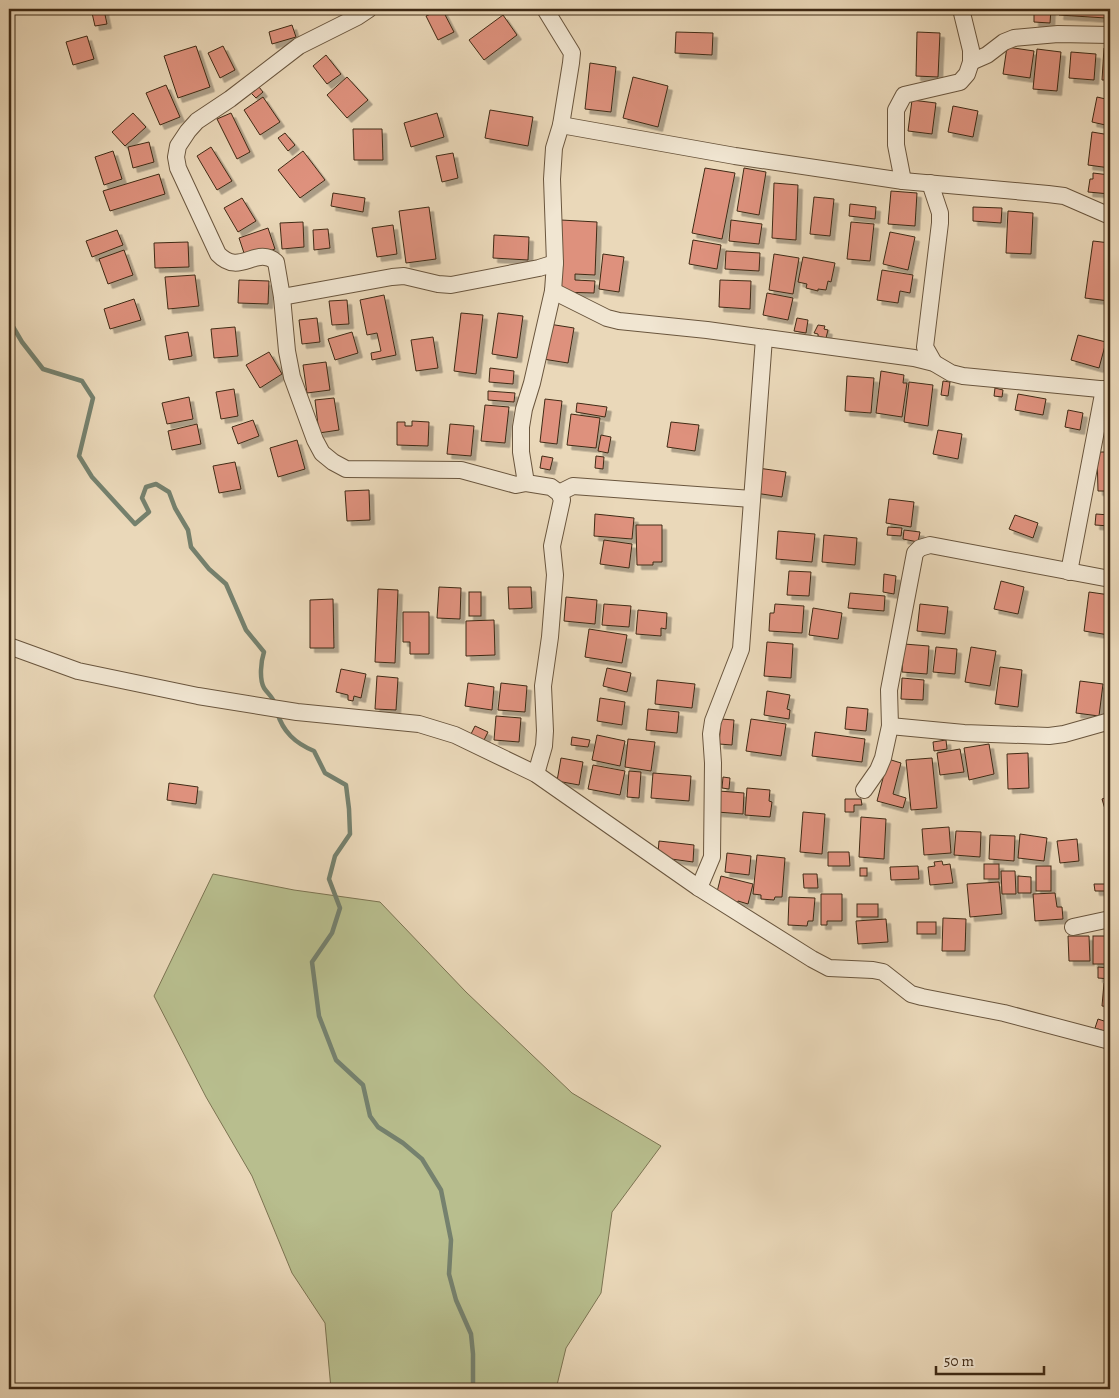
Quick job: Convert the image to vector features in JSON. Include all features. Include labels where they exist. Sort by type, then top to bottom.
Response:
[{"type":"street","points":[[370,9],[308,40],[289,52],[236,94],[197,121],[178,146],[176,157],[178,168],[218,254],[225,262],[236,263],[263,256],[271,257],[276,262],[282,297],[287,352],[292,377],[315,440],[322,453],[333,462],[346,468],[461,470],[509,484],[526,483],[552,487],[559,493],[562,500],[552,546],[555,575],[550,637],[543,686],[544,746],[536,774]]},
{"type":"street","points":[[526,483],[521,452],[521,427],[553,291],[555,263],[552,179],[554,148],[561,125],[572,53],[546,9]]},
{"type":"street","points":[[903,181],[896,145],[896,110],[904,95],[960,82],[967,74],[971,62],[971,50],[961,9]]},
{"type":"street","points":[[971,62],[987,55],[1004,42],[1014,38],[1058,34],[1110,35]]},
{"type":"street","points":[[561,125],[735,156],[903,181],[1064,196],[1110,216]]},
{"type":"street","points":[[920,352],[940,223],[940,213],[930,184]]},
{"type":"street","points":[[282,297],[404,276],[438,284],[464,283],[555,263]]},
{"type":"street","points":[[553,291],[607,318],[619,321],[764,338],[920,352],[951,373],[963,376],[1107,389],[1069,572]]},
{"type":"street","points":[[699,888],[712,857],[713,763],[711,734],[713,720],[741,649],[764,338]]},
{"type":"street","points":[[559,493],[573,486],[752,499]]},
{"type":"street","points":[[864,790],[878,770],[883,758],[890,726],[889,690],[915,553],[920,548],[930,545],[1110,579]]},
{"type":"street","points":[[9,646],[78,670],[198,696],[297,712],[419,724],[455,735],[536,774],[699,888],[829,968],[883,972],[911,994],[1004,1013],[1110,1041]]},
{"type":"street","points":[[890,726],[964,733],[1049,736],[1064,734],[1110,721]]},
{"type":"street","points":[[1073,927],[1110,919]]},
{"type":"green space","points":[[213,874],[294,890],[380,902],[466,992],[572,1093],[661,1146],[612,1212],[601,1293],[566,1348],[556,1389],[331,1389],[325,1323],[292,1273],[252,1176],[206,1097],[154,996]]},
{"type":"building","points":[[442,9],[454,32],[438,40],[426,16]]},
{"type":"building","points":[[1034,9],[1051,9],[1050,23],[1034,22]]},
{"type":"building","points":[[1060,9],[1107,9],[1106,18],[1059,15]]},
{"type":"building","points":[[104,10],[107,24],[95,26],[92,13]]},
{"type":"building","points":[[503,15],[517,35],[484,60],[469,40]]},
{"type":"building","points":[[292,25],[296,37],[272,44],[269,32]]},
{"type":"building","points":[[676,32],[713,33],[712,55],[675,53]]},
{"type":"building","points":[[917,32],[940,33],[938,77],[916,76]]},
{"type":"building","points":[[87,36],[94,59],[73,65],[66,42]]},
{"type":"building","points":[[196,46],[210,87],[178,98],[164,56]]},
{"type":"building","points":[[223,46],[235,70],[220,78],[208,53]]},
{"type":"building","points":[[1007,47],[1034,51],[1030,78],[1003,74]]},
{"type":"building","points":[[1104,48],[1110,48],[1110,84],[1108,83],[1109,80],[1102,80]]},
{"type":"building","points":[[1037,49],[1061,52],[1057,91],[1033,89]]},
{"type":"building","points":[[1071,52],[1096,54],[1094,80],[1069,78]]},
{"type":"building","points":[[326,55],[341,74],[327,84],[313,66]]},
{"type":"building","points":[[590,63],[616,67],[611,112],[585,109]]},
{"type":"building","points":[[347,77],[368,100],[347,118],[327,95]]},
{"type":"building","points":[[633,77],[668,86],[658,127],[623,118]]},
{"type":"building","points":[[166,85],[180,117],[160,125],[146,93]]},
{"type":"building","points":[[259,87],[263,92],[256,98],[251,93]]},
{"type":"building","points":[[263,97],[280,122],[260,135],[244,110]]},
{"type":"building","points":[[1097,97],[1110,100],[1110,126],[1092,122]]},
{"type":"building","points":[[912,100],[936,103],[932,134],[908,131]]},
{"type":"building","points":[[953,106],[978,111],[973,137],[948,132]]},
{"type":"building","points":[[490,110],[533,117],[528,146],[485,138]]},
{"type":"building","points":[[133,113],[146,127],[125,146],[112,132]]},
{"type":"building","points":[[231,113],[250,152],[237,159],[217,119]]},
{"type":"building","points":[[437,113],[444,137],[411,147],[404,123]]},
{"type":"building","points":[[353,129],[382,129],[383,160],[354,160]]},
{"type":"building","points":[[1092,132],[1110,135],[1110,168],[1088,165]]},
{"type":"building","points":[[285,133],[295,145],[288,151],[278,138]]},
{"type":"building","points":[[149,142],[154,162],[133,168],[128,147]]},
{"type":"building","points":[[211,147],[232,181],[217,190],[197,156]]},
{"type":"building","points":[[113,151],[122,179],[104,185],[95,157]]},
{"type":"building","points":[[303,151],[325,180],[300,198],[278,170]]},
{"type":"building","points":[[453,153],[458,178],[442,182],[436,156]]},
{"type":"building","points":[[705,168],[735,173],[722,239],[692,233]]},
{"type":"building","points":[[744,168],[766,172],[759,215],[737,211]]},
{"type":"building","points":[[1093,173],[1110,175],[1110,194],[1088,192],[1090,179],[1093,179]]},
{"type":"building","points":[[159,174],[165,194],[110,211],[103,191]]},
{"type":"building","points":[[774,183],[798,185],[796,240],[772,238]]},
{"type":"building","points":[[891,191],[917,193],[915,226],[888,224]]},
{"type":"building","points":[[333,193],[365,198],[363,212],[331,206]]},
{"type":"building","points":[[814,197],[834,199],[830,236],[810,234]]},
{"type":"building","points":[[242,198],[256,221],[238,232],[224,208]]},
{"type":"building","points":[[850,204],[876,207],[875,219],[849,216]]},
{"type":"building","points":[[429,207],[436,259],[406,263],[399,211]]},
{"type":"building","points":[[973,207],[1002,208],[1001,223],[973,221]]},
{"type":"building","points":[[1008,211],[1033,213],[1031,254],[1006,253]]},
{"type":"building","points":[[561,220],[597,222],[595,275],[575,274],[575,280],[595,281],[594,293],[558,292]]},
{"type":"building","points":[[731,220],[762,224],[759,244],[729,241]]},
{"type":"building","points":[[303,222],[304,247],[282,249],[280,223]]},
{"type":"building","points":[[851,222],[874,224],[870,261],[847,259]]},
{"type":"building","points":[[393,225],[397,254],[377,257],[372,228]]},
{"type":"building","points":[[268,228],[275,249],[246,259],[239,238]]},
{"type":"building","points":[[328,229],[330,248],[314,250],[313,230]]},
{"type":"building","points":[[117,230],[123,245],[92,257],[86,241]]},
{"type":"building","points":[[890,232],[915,237],[908,270],[883,264]]},
{"type":"building","points":[[494,235],[529,237],[528,260],[493,258]]},
{"type":"building","points":[[693,240],[721,245],[717,269],[689,264]]},
{"type":"building","points":[[1093,241],[1110,243],[1109,301],[1085,298]]},
{"type":"building","points":[[188,242],[189,267],[155,268],[154,243]]},
{"type":"building","points":[[124,250],[133,275],[108,284],[99,259]]},
{"type":"building","points":[[726,251],[760,253],[759,271],[725,269]]},
{"type":"building","points":[[603,254],[624,257],[619,292],[599,289]]},
{"type":"building","points":[[774,254],[799,258],[793,294],[769,290]]},
{"type":"building","points":[[803,257],[835,263],[831,282],[828,281],[826,290],[818,289],[818,291],[806,288],[807,284],[798,282]]},
{"type":"building","points":[[882,270],[913,275],[910,293],[900,291],[898,303],[877,300]]},
{"type":"building","points":[[195,275],[199,306],[168,309],[165,277]]},
{"type":"building","points":[[239,280],[269,281],[268,304],[238,303]]},
{"type":"building","points":[[720,280],[751,281],[750,309],[719,307]]},
{"type":"building","points":[[767,293],[793,298],[788,320],[763,315]]},
{"type":"building","points":[[384,295],[396,355],[372,360],[371,353],[381,351],[377,333],[367,335],[360,300]]},
{"type":"building","points":[[134,299],[141,320],[110,329],[104,309]]},
{"type":"building","points":[[347,300],[349,324],[332,325],[329,301]]},
{"type":"building","points":[[461,313],[483,315],[476,374],[454,371]]},
{"type":"building","points":[[498,313],[523,316],[517,358],[492,354]]},
{"type":"building","points":[[317,318],[320,342],[302,344],[299,320]]},
{"type":"building","points":[[797,318],[808,320],[806,333],[794,331]]},
{"type":"building","points":[[549,324],[574,328],[568,363],[543,359]]},
{"type":"building","points":[[818,325],[825,326],[824,329],[828,330],[826,338],[814,333]]},
{"type":"building","points":[[235,327],[238,356],[214,358],[211,329]]},
{"type":"building","points":[[188,332],[192,356],[169,360],[165,336]]},
{"type":"building","points":[[352,332],[358,353],[335,360],[328,339]]},
{"type":"building","points":[[1078,335],[1106,342],[1099,368],[1071,360]]},
{"type":"building","points":[[433,337],[438,368],[416,371],[411,340]]},
{"type":"building","points":[[269,352],[282,374],[260,388],[246,365]]},
{"type":"building","points":[[326,362],[330,390],[307,393],[303,365]]},
{"type":"building","points":[[490,368],[514,371],[513,384],[489,382]]},
{"type":"building","points":[[881,371],[904,375],[903,383],[907,383],[902,417],[876,413]]},
{"type":"building","points":[[847,376],[874,378],[871,413],[845,411]]},
{"type":"building","points":[[943,381],[950,382],[948,396],[941,395]]},
{"type":"building","points":[[909,382],[933,385],[928,426],[904,422]]},
{"type":"building","points":[[995,388],[1003,390],[1002,397],[994,396]]},
{"type":"building","points":[[234,389],[238,416],[221,419],[216,392]]},
{"type":"building","points":[[488,391],[515,393],[514,402],[488,400]]},
{"type":"building","points":[[1018,394],[1046,399],[1043,415],[1015,410]]},
{"type":"building","points":[[189,397],[193,419],[167,424],[162,403]]},
{"type":"building","points":[[334,398],[339,430],[319,433],[315,400]]},
{"type":"building","points":[[545,399],[562,401],[557,444],[540,442]]},
{"type":"building","points":[[577,403],[607,407],[605,417],[576,412]]},
{"type":"building","points":[[485,405],[509,407],[505,443],[481,441]]},
{"type":"building","points":[[1068,410],[1083,413],[1080,430],[1065,427]]},
{"type":"building","points":[[571,414],[600,418],[596,448],[567,445]]},
{"type":"building","points":[[253,420],[259,436],[238,444],[232,427]]},
{"type":"building","points":[[412,421],[429,422],[428,446],[397,445],[397,422],[405,422],[405,426],[412,426]]},
{"type":"building","points":[[671,422],[699,425],[695,451],[667,447]]},
{"type":"building","points":[[197,424],[201,444],[172,450],[168,431]]},
{"type":"building","points":[[450,424],[474,426],[471,456],[447,454]]},
{"type":"building","points":[[938,430],[962,434],[958,459],[933,454]]},
{"type":"building","points":[[601,435],[611,437],[608,453],[598,451]]},
{"type":"building","points":[[297,440],[305,469],[278,477],[270,448]]},
{"type":"building","points":[[1097,452],[1110,452],[1110,491],[1098,491]]},
{"type":"building","points":[[542,456],[553,458],[550,470],[540,468]]},
{"type":"building","points":[[596,456],[604,457],[603,469],[595,468]]},
{"type":"building","points":[[235,462],[241,489],[219,493],[213,466]]},
{"type":"building","points":[[758,468],[786,472],[782,497],[755,493]]},
{"type":"building","points":[[369,490],[370,520],[347,521],[345,491]]},
{"type":"building","points":[[889,499],[914,502],[911,527],[886,523]]},
{"type":"building","points":[[1108,503],[1110,503],[1110,512],[1107,512]]},
{"type":"building","points":[[595,514],[634,518],[632,539],[594,536]]},
{"type":"building","points":[[1096,514],[1110,515],[1110,526],[1095,525]]},
{"type":"building","points":[[1015,515],[1038,523],[1033,538],[1009,529]]},
{"type":"building","points":[[636,525],[662,525],[662,562],[653,562],[653,565],[637,565]]},
{"type":"building","points":[[888,527],[902,528],[901,536],[887,535]]},
{"type":"building","points":[[904,530],[920,532],[918,542],[903,539]]},
{"type":"building","points":[[778,531],[815,534],[812,562],[776,559]]},
{"type":"building","points":[[824,535],[857,538],[855,565],[822,562]]},
{"type":"building","points":[[604,540],[632,544],[629,568],[600,564]]},
{"type":"building","points":[[789,571],[811,572],[809,596],[787,595]]},
{"type":"building","points":[[884,574],[896,576],[894,594],[883,592]]},
{"type":"building","points":[[1001,581],[1024,587],[1018,614],[994,609]]},
{"type":"building","points":[[439,587],[461,588],[460,619],[437,618]]},
{"type":"building","points":[[508,587],[531,587],[532,608],[509,609]]},
{"type":"building","points":[[378,589],[398,590],[395,663],[375,662]]},
{"type":"building","points":[[469,592],[481,592],[481,616],[469,616]]},
{"type":"building","points":[[1089,592],[1110,595],[1109,635],[1084,631]]},
{"type":"building","points":[[850,593],[885,596],[884,611],[848,608]]},
{"type":"building","points":[[566,597],[597,600],[595,624],[564,621]]},
{"type":"building","points":[[333,599],[334,648],[310,648],[310,600]]},
{"type":"building","points":[[604,604],[631,606],[629,627],[602,625]]},
{"type":"building","points":[[775,604],[804,606],[802,633],[769,631],[770,613],[774,613]]},
{"type":"building","points":[[920,604],[948,607],[945,634],[917,631]]},
{"type":"building","points":[[813,608],[842,613],[838,639],[809,635]]},
{"type":"building","points":[[638,610],[667,613],[666,629],[661,628],[661,636],[636,634]]},
{"type":"building","points":[[403,612],[429,612],[429,654],[410,654],[410,642],[403,642]]},
{"type":"building","points":[[494,620],[495,655],[466,656],[466,621]]},
{"type":"building","points":[[589,629],[627,635],[622,663],[585,657]]},
{"type":"building","points":[[767,642],[793,644],[791,678],[764,676]]},
{"type":"building","points":[[904,644],[929,646],[927,674],[902,672]]},
{"type":"building","points":[[936,647],[957,649],[955,674],[933,672]]},
{"type":"building","points":[[971,647],[996,651],[990,686],[965,682]]},
{"type":"building","points":[[1000,667],[1022,670],[1018,707],[995,704]]},
{"type":"building","points":[[607,668],[631,673],[627,692],[603,686]]},
{"type":"building","points":[[341,669],[366,674],[361,698],[354,696],[353,701],[348,700],[348,695],[336,692]]},
{"type":"building","points":[[377,676],[398,678],[396,710],[375,709]]},
{"type":"building","points":[[902,678],[924,680],[923,700],[901,699]]},
{"type":"building","points":[[657,680],[695,684],[692,708],[655,704]]},
{"type":"building","points":[[1080,681],[1103,684],[1099,716],[1076,713]]},
{"type":"building","points":[[468,683],[494,687],[492,710],[465,706]]},
{"type":"building","points":[[501,683],[527,686],[525,712],[498,710]]},
{"type":"building","points":[[767,691],[790,695],[787,709],[790,710],[789,719],[764,715]]},
{"type":"building","points":[[600,698],[625,702],[622,725],[597,721]]},
{"type":"building","points":[[847,707],[868,709],[866,731],[845,729]]},
{"type":"building","points":[[648,709],[679,712],[677,733],[646,730]]},
{"type":"building","points":[[496,716],[521,718],[519,742],[494,740]]},
{"type":"building","points":[[721,719],[734,720],[732,745],[719,744]]},
{"type":"building","points":[[751,719],[786,724],[781,756],[746,751]]},
{"type":"building","points":[[475,726],[488,732],[483,742],[470,736]]},
{"type":"building","points":[[815,732],[865,739],[862,762],[812,756]]},
{"type":"building","points":[[597,735],[625,741],[620,766],[592,760]]},
{"type":"building","points":[[572,737],[590,740],[588,747],[571,745]]},
{"type":"building","points":[[628,739],[655,742],[651,771],[625,767]]},
{"type":"building","points":[[946,740],[947,749],[934,751],[933,742]]},
{"type":"building","points":[[989,744],[994,774],[969,780],[964,748]]},
{"type":"building","points":[[960,749],[964,772],[940,775],[937,753]]},
{"type":"building","points":[[1028,753],[1029,788],[1008,789],[1007,754]]},
{"type":"building","points":[[561,758],[583,762],[579,785],[557,781]]},
{"type":"building","points":[[932,758],[937,808],[911,810],[906,760]]},
{"type":"building","points":[[888,759],[901,763],[893,794],[906,798],[903,808],[877,801]]},
{"type":"building","points":[[593,765],[625,771],[620,795],[588,789]]},
{"type":"building","points":[[629,771],[641,772],[639,798],[627,797]]},
{"type":"building","points":[[653,773],[691,776],[689,801],[651,798]]},
{"type":"building","points":[[723,777],[730,778],[729,789],[722,788]]},
{"type":"building","points":[[169,783],[198,787],[196,804],[167,800]]},
{"type":"building","points":[[747,788],[770,790],[769,801],[772,802],[770,817],[745,815]]},
{"type":"building","points":[[719,791],[744,793],[743,814],[717,812]]},
{"type":"building","points":[[1110,796],[1110,815],[1107,816],[1102,799]]},
{"type":"building","points":[[845,799],[861,799],[862,805],[854,805],[854,812],[845,812]]},
{"type":"building","points":[[803,812],[825,814],[822,854],[800,852]]},
{"type":"building","points":[[861,817],[886,819],[884,859],[859,857]]},
{"type":"building","points":[[949,827],[951,853],[924,855],[922,829]]},
{"type":"building","points":[[956,831],[981,832],[980,857],[954,855]]},
{"type":"building","points":[[1020,834],[1047,838],[1044,861],[1018,858]]},
{"type":"building","points":[[990,835],[1015,836],[1014,861],[989,859]]},
{"type":"building","points":[[1077,839],[1079,861],[1060,863],[1057,841]]},
{"type":"building","points":[[659,841],[694,845],[693,862],[664,858],[665,854],[658,853]]},
{"type":"building","points":[[828,852],[849,852],[850,866],[828,866]]},
{"type":"building","points":[[727,853],[751,856],[749,875],[725,872]]},
{"type":"building","points":[[757,855],[785,858],[782,897],[775,897],[774,900],[761,899],[761,895],[753,894]]},
{"type":"building","points":[[942,861],[943,865],[950,864],[953,883],[930,885],[928,867],[935,866],[934,862]]},
{"type":"building","points":[[984,864],[999,864],[999,879],[984,879]]},
{"type":"building","points":[[918,866],[919,879],[891,880],[890,867]]},
{"type":"building","points":[[1036,866],[1051,866],[1051,891],[1036,891]]},
{"type":"building","points":[[860,868],[867,868],[867,876],[860,876]]},
{"type":"building","points":[[1001,871],[1015,871],[1016,894],[1002,894]]},
{"type":"building","points":[[803,874],[817,874],[818,888],[804,888]]},
{"type":"building","points":[[721,876],[753,884],[748,904],[738,901],[737,904],[734,901],[716,896]]},
{"type":"building","points":[[1018,876],[1031,877],[1031,893],[1018,893]]},
{"type":"building","points":[[999,882],[1002,914],[970,917],[967,884]]},
{"type":"building","points":[[1094,884],[1110,884],[1110,891],[1095,891]]},
{"type":"building","points":[[1055,893],[1057,907],[1062,907],[1063,919],[1035,921],[1033,894]]},
{"type":"building","points":[[821,894],[842,894],[842,921],[827,921],[827,925],[821,925]]},
{"type":"building","points":[[789,897],[815,898],[813,921],[808,921],[807,926],[788,925]]},
{"type":"building","points":[[857,904],[878,904],[878,917],[857,917]]},
{"type":"building","points":[[943,918],[966,919],[965,951],[942,951]]},
{"type":"building","points":[[886,919],[888,942],[858,944],[856,921]]},
{"type":"building","points":[[917,922],[936,922],[936,934],[917,934]]},
{"type":"building","points":[[1068,936],[1089,936],[1090,961],[1069,961]]},
{"type":"building","points":[[1093,936],[1110,936],[1110,964],[1093,964]]},
{"type":"building","points":[[1098,967],[1110,968],[1110,979],[1098,978]]},
{"type":"building","points":[[1104,983],[1110,983],[1110,1007],[1102,1006]]},
{"type":"building","points":[[1098,1019],[1110,1023],[1110,1033],[1095,1028]]},
{"type":"waterway","points":[[9,320],[22,342],[43,369],[82,381],[93,398],[79,456],[92,477],[135,524],[149,512],[142,498],[146,487],[156,484],[169,492],[175,508],[188,530],[191,547],[209,569],[226,584],[246,630],[264,652],[261,665],[261,680],[275,704]]},
{"type":"waterway","points":[[277,712],[286,731],[301,744],[314,751],[325,773],[346,785],[350,834],[335,856],[329,879],[340,908],[332,933],[312,962],[319,1016],[336,1060],[363,1085],[370,1116],[378,1127],[403,1143],[422,1159],[441,1190],[451,1240],[449,1274],[456,1300],[471,1334],[473,1389]]}]
